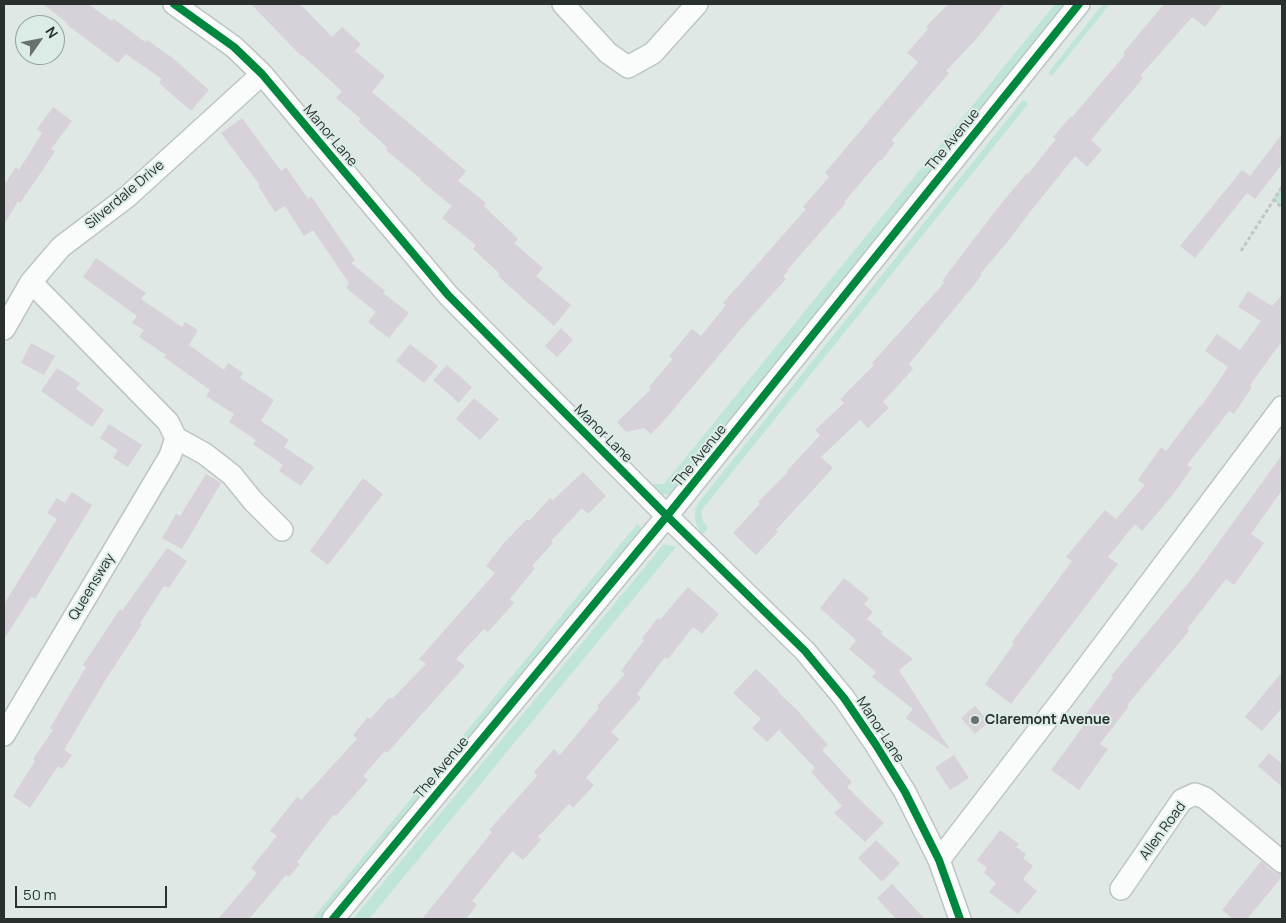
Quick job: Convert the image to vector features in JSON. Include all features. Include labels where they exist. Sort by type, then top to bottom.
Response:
[{"type":"street","name":"Manor Lane","points":[[174,4],[234,47],[262,74],[448,294],[667,516],[805,651],[844,698],[905,792],[939,860],[956,917]]},
{"type":"street","points":[[563,4],[608,52],[628,67],[652,53],[697,4]]},
{"type":"street","name":"The Avenue","points":[[334,919],[667,516],[1079,4]]},
{"type":"street","name":"Silverdale Drive","points":[[4,329],[31,282],[61,247],[127,197],[262,74]]},
{"type":"street","points":[[31,282],[168,422],[176,438],[205,454],[232,475],[253,501],[282,530]]},
{"type":"street","points":[[939,860],[1282,407]]},
{"type":"street","name":"Queensway","points":[[4,735],[170,456],[176,438]]},
{"type":"street","name":"Allen Road","points":[[1121,889],[1182,800],[1195,794],[1205,798],[1282,862]]},
{"type":"path","points":[[1241,251],[1282,187]]},
{"type":"path","points":[[1273,199],[1282,208]]},
{"type":"green space","points":[[1055,4],[1069,4],[673,494],[662,495],[649,484],[664,484]]},
{"type":"green space","points":[[1103,4],[1110,4],[1052,76],[1048,73]]},
{"type":"green space","points":[[1023,100],[1028,104],[701,511],[703,521],[708,528],[702,535],[695,519],[695,510],[698,503]]},
{"type":"green space","points":[[1282,187],[1282,208],[1273,199]]},
{"type":"green space","points":[[637,524],[643,529],[324,919],[312,919]]},
{"type":"green space","points":[[664,544],[676,547],[369,919],[353,919]]},
{"type":"building","points":[[43,4],[88,4],[174,59],[209,90],[191,111],[159,83],[162,79],[126,54],[118,63],[66,24],[65,15],[57,15]]},
{"type":"building","points":[[251,4],[300,4],[332,37],[342,27],[361,44],[355,51],[385,76],[372,92],[466,171],[458,181],[486,203],[484,206],[518,239],[514,243],[543,268],[536,276],[571,305],[554,326],[498,276],[500,274],[473,249],[476,245],[442,218],[452,206],[386,150],[388,148],[358,121],[361,119],[336,98],[342,91],[301,56]]},
{"type":"building","points":[[948,4],[1004,4],[978,37],[946,71],[949,73],[891,141],[895,143],[881,161],[787,270],[783,277],[786,279],[746,323],[662,423],[651,434],[644,428],[626,432],[617,422],[651,389],[649,387],[673,359],[669,356],[692,329],[701,336],[726,305],[723,303],[806,209],[803,207],[829,177],[825,173],[918,62],[907,53],[928,29],[926,27]]},
{"type":"building","points":[[1164,4],[1223,4],[1205,27],[1192,17],[1140,76],[1143,78],[1091,140],[1102,150],[1087,167],[1075,156],[980,274],[982,275],[909,364],[913,369],[883,402],[889,408],[868,428],[860,420],[821,457],[833,468],[776,530],[778,532],[756,555],[733,533],[760,504],[758,502],[788,472],[820,435],[815,430],[844,403],[840,399],[874,365],[872,363],[945,282],[942,281],[1004,200],[1056,139],[1053,137],[1125,55],[1123,53]]},
{"type":"building","points":[[53,107],[72,121],[51,149],[55,151],[20,203],[18,201],[4,225],[4,185],[16,167],[19,170],[42,133],[37,129]]},
{"type":"building","points":[[242,118],[281,171],[286,167],[308,199],[311,196],[355,260],[351,263],[385,291],[383,293],[409,313],[389,338],[368,322],[376,312],[346,288],[349,283],[313,230],[304,236],[285,206],[275,212],[258,186],[260,185],[221,133]]},
{"type":"building","points":[[1282,134],[1282,164],[1255,199],[1247,193],[1195,258],[1180,246],[1242,170],[1250,176]]},
{"type":"building","points":[[96,258],[146,293],[141,299],[182,327],[185,322],[198,330],[189,345],[224,370],[228,363],[243,373],[240,378],[274,400],[261,421],[289,440],[284,447],[314,467],[301,486],[279,471],[283,465],[253,444],[256,440],[229,422],[234,414],[206,396],[210,390],[164,357],[166,355],[139,337],[144,330],[132,323],[137,316],[83,277]]},
{"type":"building","points":[[1248,291],[1272,306],[1282,295],[1282,341],[1250,385],[1252,387],[1234,414],[1229,411],[1187,465],[1192,468],[1171,497],[1142,531],[1135,524],[1108,557],[1118,564],[1011,704],[985,684],[1014,644],[1012,642],[1072,561],[1066,557],[1105,510],[1116,519],[1145,485],[1138,480],[1161,447],[1166,451],[1201,407],[1228,367],[1205,351],[1217,334],[1240,350],[1261,321],[1238,307]]},
{"type":"building","points":[[561,328],[573,340],[557,357],[545,346]]},
{"type":"building","points":[[31,343],[55,356],[44,375],[21,363]]},
{"type":"building","points":[[410,344],[438,366],[424,383],[396,361]]},
{"type":"building","points":[[447,365],[472,387],[459,403],[433,380]]},
{"type":"building","points":[[57,368],[80,383],[76,389],[104,410],[92,427],[41,391]]},
{"type":"building","points":[[474,398],[499,419],[480,440],[456,419]]},
{"type":"building","points":[[109,424],[142,445],[128,467],[113,458],[118,450],[100,438]]},
{"type":"building","points":[[1282,455],[1282,490],[1251,534],[1264,543],[1234,585],[1226,579],[1187,629],[1189,631],[1127,705],[1129,706],[1100,744],[1108,749],[1079,790],[1051,770],[1087,721],[1083,718],[1113,678],[1111,676],[1195,575]]},
{"type":"building","points":[[583,472],[606,496],[588,514],[582,508],[551,541],[553,543],[532,566],[535,568],[510,599],[514,603],[488,632],[484,629],[456,659],[465,666],[387,753],[385,751],[363,776],[368,780],[336,816],[334,814],[297,862],[300,864],[289,877],[286,875],[249,919],[218,919],[257,873],[251,868],[277,836],[270,831],[297,797],[301,800],[357,739],[353,735],[368,717],[370,719],[390,697],[392,699],[426,664],[419,659],[495,573],[486,566],[503,544],[527,519],[529,521],[550,498],[553,500]]},
{"type":"building","points":[[206,474],[221,483],[182,549],[162,538],[176,514],[180,516]]},
{"type":"building","points":[[363,478],[383,494],[328,565],[310,551]]},
{"type":"building","points":[[72,492],[92,505],[35,599],[31,597],[4,639],[4,604],[57,519],[47,513],[57,498],[65,503]]},
{"type":"building","points":[[167,548],[187,561],[169,588],[164,586],[106,679],[64,750],[72,755],[62,769],[58,766],[30,808],[13,796],[35,761],[33,759],[53,730],[50,728],[86,667],[83,665],[120,609],[122,611]]},
{"type":"building","points":[[844,578],[869,598],[864,604],[873,612],[867,619],[883,632],[881,634],[913,659],[899,670],[948,749],[906,718],[913,709],[872,677],[876,672],[849,649],[856,640],[820,608]]},
{"type":"building","points":[[688,587],[719,614],[702,634],[693,627],[668,659],[665,657],[637,694],[641,698],[611,732],[619,739],[586,778],[594,785],[573,808],[569,804],[538,837],[541,840],[523,860],[512,851],[472,901],[477,905],[466,919],[422,919],[492,832],[489,830],[537,776],[534,772],[554,749],[560,755],[599,708],[597,706],[625,674],[621,671],[644,640],[642,638],[658,618],[660,620]]},
{"type":"building","points":[[756,669],[797,710],[828,745],[822,750],[852,782],[847,787],[884,823],[865,842],[834,813],[842,806],[811,772],[815,768],[779,730],[767,742],[752,728],[761,719],[733,693]]},
{"type":"building","points":[[1282,672],[1282,708],[1262,731],[1245,717]]},
{"type":"building","name":"Claremont Avenue","points":[[975,706],[989,722],[975,734],[961,718]]},
{"type":"building","points":[[1269,753],[1282,764],[1282,787],[1258,766]]},
{"type":"building","points":[[954,755],[969,778],[950,790],[935,767]]},
{"type":"building","points":[[1000,830],[1019,844],[1016,847],[1026,854],[1023,858],[1033,866],[1023,879],[1037,891],[1018,914],[989,892],[996,883],[984,873],[987,868],[977,860]]},
{"type":"building","points":[[876,840],[900,863],[882,882],[858,858]]},
{"type":"building","points":[[1261,861],[1274,872],[1282,874],[1282,877],[1247,919],[1233,919],[1222,910]]},
{"type":"building","points":[[892,884],[925,919],[896,919],[877,898]]},
{"type":"cycle path","points":[[174,4],[234,47],[262,74],[448,295],[667,516],[805,651],[844,698],[905,792],[939,860],[960,919]]},
{"type":"cycle path","points":[[333,919],[667,516],[1079,4]]},
{"type":"place","name":"Claremont Avenue","points":[[975,720]]}]
